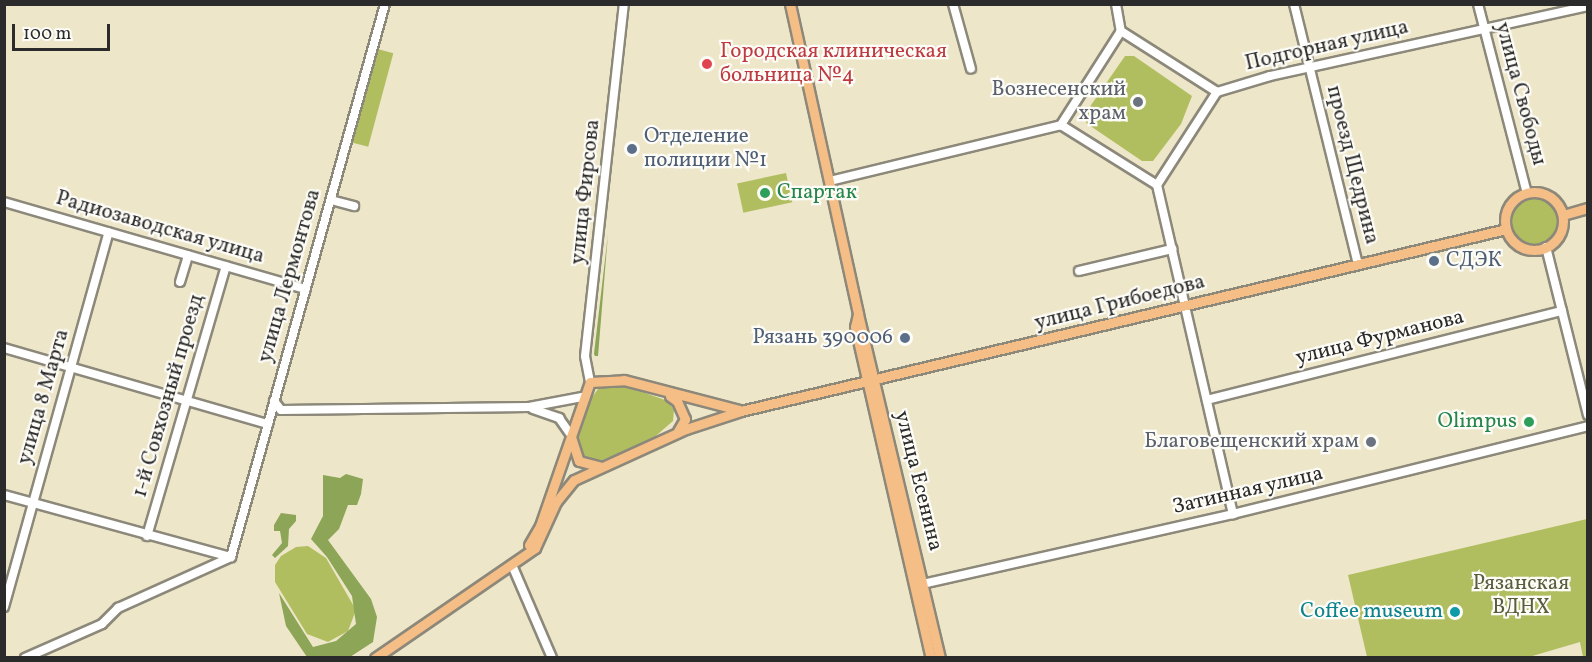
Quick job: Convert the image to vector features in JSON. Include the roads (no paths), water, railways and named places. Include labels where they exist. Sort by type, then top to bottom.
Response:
[{"type":"main road","name":"улица Есенина","points":[[790,4],[872,382],[920,585],[940,657]]},
{"type":"main road","points":[[1527,193],[1547,195],[1563,215],[1560,234],[1546,247],[1527,249],[1515,243],[1506,229],[1512,203],[1527,193]]},
{"type":"main road","points":[[1563,215],[1587,208]]},
{"type":"main road","name":"улица Грибоедова","points":[[686,424],[872,382],[1506,229]]},
{"type":"main road","points":[[515,563],[540,526],[582,397],[590,382],[624,380],[741,411]]},
{"type":"main road","points":[[660,391],[677,400],[686,424]]},
{"type":"main road","points":[[375,657],[535,548],[564,490],[574,480],[676,434],[686,424],[697,401]]},
{"type":"main road","points":[[570,434],[579,460],[603,467]]},
{"type":"main road","name":"улица Есенина","points":[[920,585],[931,657]]},
{"type":"street","name":"улица Лермонтова","points":[[231,557],[385,4]]},
{"type":"street","name":"улица Фирсова","points":[[590,382],[585,356],[624,4]]},
{"type":"street","points":[[953,4],[971,69]]},
{"type":"street","points":[[830,181],[1061,125],[1121,31],[1116,4]]},
{"type":"street","name":"проезд Щедрина","points":[[1294,4],[1358,264]]},
{"type":"street","name":"улица Свободы","points":[[1478,4],[1527,193]]},
{"type":"street","name":"Подгорная улица","points":[[1217,92],[1308,67],[1587,6]]},
{"type":"street","points":[[1121,31],[1217,92],[1157,185]]},
{"type":"street","points":[[1061,125],[1157,185],[1233,514]]},
{"type":"street","points":[[330,200],[354,206]]},
{"type":"street","name":"Радиозаводская улица","points":[[4,202],[306,289]]},
{"type":"street","name":"улица 8 Марта","points":[[4,607],[109,232]]},
{"type":"street","points":[[1546,247],[1587,415]]},
{"type":"street","points":[[1079,271],[1172,249]]},
{"type":"street","points":[[180,282],[188,255]]},
{"type":"street","name":"1-й Совхозный проезд","points":[[147,536],[226,266]]},
{"type":"street","name":"улица Фурманова","points":[[1207,400],[1562,311]]},
{"type":"street","points":[[4,348],[268,424]]},
{"type":"street","points":[[274,400],[281,410],[529,407],[582,397]]},
{"type":"street","points":[[529,407],[559,418],[570,434]]},
{"type":"street","name":"Затинная улица","points":[[920,585],[1233,514],[1587,426]]},
{"type":"street","points":[[4,495],[147,536],[231,557]]},
{"type":"street","points":[[25,657],[102,624],[117,608],[231,557]]},
{"type":"street","points":[[515,563],[552,657]]},
{"type":"place","name":"Городская клиническая больница №4","points":[[707,64]]},
{"type":"place","name":"Вознесенский храм","points":[[1138,102]]},
{"type":"place","name":"Отделение полиции №1","points":[[632,149]]},
{"type":"place","name":"Спартак","points":[[765,193]]},
{"type":"place","name":"СДЭК","points":[[1434,261]]},
{"type":"place","name":"Рязань 390006","points":[[905,338]]},
{"type":"place","name":"Olimpus","points":[[1529,422]]},
{"type":"place","name":"Благовещенский храм","points":[[1371,442]]},
{"type":"place","name":"Coffee museum","points":[[1455,612]]},
{"type":"park label","name":"Рязанская ВДНХ","points":[[1521,596]]}]
